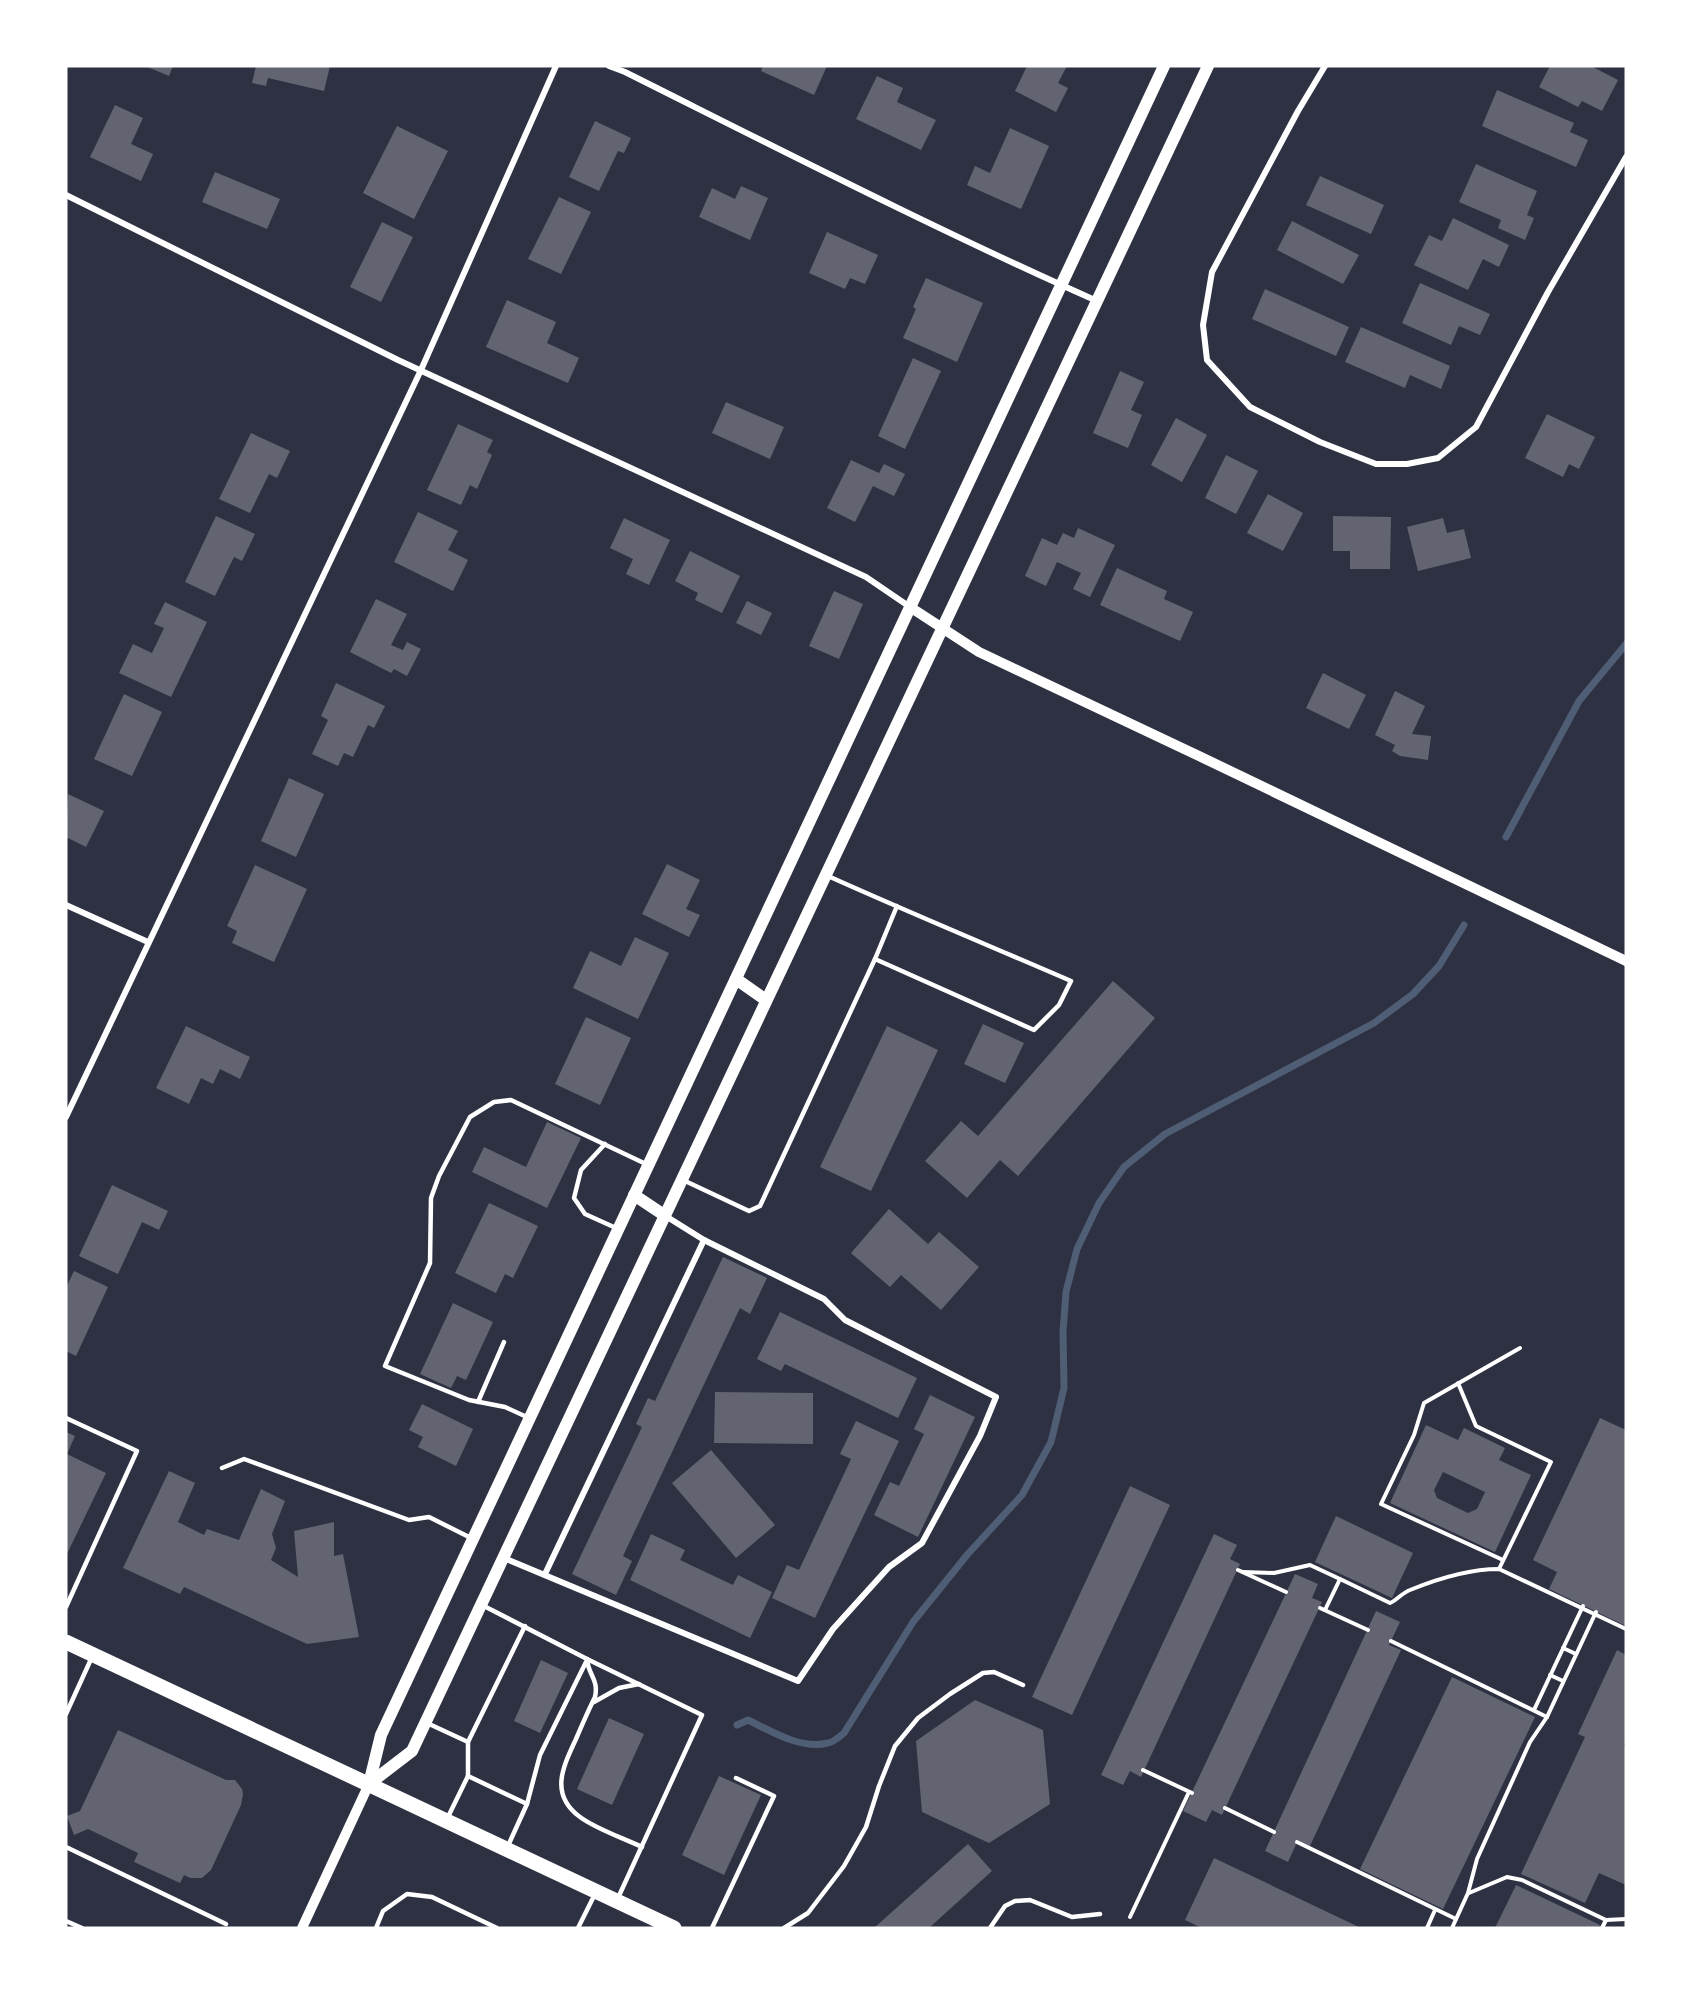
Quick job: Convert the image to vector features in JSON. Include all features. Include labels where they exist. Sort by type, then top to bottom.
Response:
[{"type":"main road","points":[[369,1784],[381,1735],[1164,66]]},
{"type":"main road","points":[[369,1784],[412,1751],[1208,66]]},
{"type":"main road","points":[[736,979],[766,1000]]},
{"type":"main road","points":[[634,1195],[664,1215]]},
{"type":"main road","points":[[66,1642],[674,1928]]},
{"type":"street","points":[[66,1117],[421,370],[556,66]]},
{"type":"street","points":[[609,66],[840,179],[1097,300]]},
{"type":"street","points":[[1325,66],[1298,111],[1212,272],[1203,325],[1207,360],[1250,407],[1320,442],[1376,464],[1407,464],[1438,458],[1476,427],[1548,292],[1626,157]]},
{"type":"street","points":[[66,195],[421,370],[866,577],[979,652],[1626,961]]},
{"type":"street","points":[[66,905],[148,942]]},
{"type":"street","points":[[503,1558],[798,1681],[833,1629],[889,1567],[922,1543],[981,1436],[996,1397],[845,1320],[824,1299],[704,1240],[664,1215]]},
{"type":"street","points":[[545,1574],[704,1240]]},
{"type":"street","points":[[302,1928],[369,1784]]},
{"type":"lane","points":[[825,875],[1071,981],[1059,1005],[1034,1030],[874,958]]},
{"type":"lane","points":[[681,1179],[749,1211],[760,1206],[897,906]]},
{"type":"lane","points":[[529,1418],[505,1407],[469,1400],[385,1366],[430,1263],[431,1198],[439,1176],[470,1117],[494,1102],[511,1100],[648,1165]]},
{"type":"lane","points":[[605,1144],[581,1170],[574,1198],[585,1214],[618,1229]]},
{"type":"lane","points":[[478,1402],[504,1342]]},
{"type":"lane","points":[[66,1418],[137,1451],[66,1607]]},
{"type":"lane","points":[[222,1468],[244,1459],[409,1520],[429,1517],[473,1539]]},
{"type":"lane","points":[[481,1605],[702,1715],[616,1901]]},
{"type":"lane","points":[[447,1821],[468,1776],[468,1742],[525,1626]]},
{"type":"lane","points":[[66,1714],[93,1654]]},
{"type":"lane","points":[[587,1659],[597,1688],[563,1766],[560,1781],[563,1797],[581,1818],[642,1847]]},
{"type":"lane","points":[[506,1849],[527,1804],[540,1755],[587,1659]]},
{"type":"lane","points":[[784,1928],[808,1913],[844,1866],[866,1827],[895,1746],[918,1718],[983,1673],[994,1672],[1023,1685]]},
{"type":"lane","points":[[592,1703],[607,1694],[639,1684]]},
{"type":"lane","points":[[426,1722],[468,1742]]},
{"type":"lane","points":[[468,1776],[527,1804]]},
{"type":"lane","points":[[712,1928],[774,1796],[736,1778]]},
{"type":"lane","points":[[66,1847],[226,1924]]},
{"type":"lane","points":[[578,1928],[596,1892]]},
{"type":"lane","points":[[376,1928],[383,1911],[407,1894],[432,1897],[497,1928]]},
{"type":"lane","points":[[990,1928],[1005,1905],[1015,1901],[1030,1900],[1072,1917],[1100,1914]]},
{"type":"lane","points":[[66,1921],[82,1928]]},
{"type":"path","points":[[1503,1560],[1381,1504],[1414,1436],[1424,1403],[1520,1348]]},
{"type":"path","points":[[1458,1383],[1476,1426],[1551,1462],[1499,1569]]},
{"type":"path","points":[[1243,1572],[1274,1573],[1310,1565],[1390,1603],[1407,1591],[1455,1575],[1478,1569],[1499,1569],[1626,1629]]},
{"type":"path","points":[[1238,1570],[1286,1592]]},
{"type":"path","points":[[1325,1610],[1340,1579]]},
{"type":"path","points":[[1534,1710],[1582,1607]]},
{"type":"path","points":[[1320,1608],[1368,1630]]},
{"type":"path","points":[[1452,1928],[1468,1893],[1477,1859],[1530,1742],[1547,1717],[1595,1613]]},
{"type":"path","points":[[1391,1641],[1547,1717]]},
{"type":"path","points":[[1563,1648],[1576,1654]]},
{"type":"path","points":[[1550,1675],[1563,1681]]},
{"type":"path","points":[[1130,1917],[1190,1792],[1143,1770]]},
{"type":"path","points":[[1225,1809],[1274,1832]]},
{"type":"path","points":[[1297,1842],[1456,1919]]},
{"type":"path","points":[[1468,1893],[1507,1877],[1522,1880],[1606,1920],[1626,1918]]},
{"type":"path","points":[[1426,1928],[1435,1910]]},
{"type":"path","points":[[1602,1928],[1606,1920]]},
{"type":"building","points":[[145,66],[173,66],[169,76]]},
{"type":"building","points":[[256,66],[330,66],[324,91],[268,78],[266,86],[252,83]]},
{"type":"building","points":[[763,66],[827,66],[814,95],[761,71]]},
{"type":"building","points":[[1027,66],[1067,66],[1058,83],[1068,88],[1056,112],[1015,91]]},
{"type":"building","points":[[1550,66],[1591,66],[1618,80],[1602,111],[1582,101],[1578,107],[1539,87]]},
{"type":"building","points":[[877,76],[903,88],[897,102],[936,120],[921,150],[856,119]]},
{"type":"building","points":[[1497,90],[1574,123],[1570,132],[1588,140],[1576,167],[1482,126]]},
{"type":"building","points":[[115,105],[143,118],[131,144],[153,154],[141,181],[90,157]]},
{"type":"building","points":[[595,121],[631,138],[624,153],[618,151],[599,191],[569,177]]},
{"type":"building","points":[[397,126],[448,151],[414,219],[363,193]]},
{"type":"building","points":[[1010,128],[1049,146],[1021,209],[967,185],[975,166],[990,173]]},
{"type":"building","points":[[1476,164],[1537,191],[1527,215],[1534,218],[1525,240],[1498,228],[1501,220],[1459,202]]},
{"type":"building","points":[[215,172],[280,199],[267,229],[202,202]]},
{"type":"building","points":[[1320,176],[1384,205],[1371,234],[1306,205]]},
{"type":"building","points":[[741,186],[768,198],[750,240],[699,217],[712,188],[735,199]]},
{"type":"building","points":[[559,197],[591,212],[561,274],[528,259]]},
{"type":"building","points":[[1453,218],[1509,245],[1499,267],[1483,259],[1468,290],[1414,265],[1429,235],[1442,241]]},
{"type":"building","points":[[1292,221],[1359,255],[1343,284],[1277,250]]},
{"type":"building","points":[[382,222],[413,237],[381,302],[350,287]]},
{"type":"building","points":[[827,232],[878,255],[865,284],[850,278],[845,289],[809,273]]},
{"type":"building","points":[[926,278],[983,303],[957,362],[903,338]]},
{"type":"building","points":[[1420,283],[1490,314],[1480,335],[1459,326],[1451,345],[1402,323]]},
{"type":"building","points":[[1265,289],[1349,327],[1336,356],[1252,319]]},
{"type":"building","points":[[507,300],[556,322],[547,343],[579,358],[568,383],[486,347]]},
{"type":"building","points":[[1361,327],[1450,366],[1441,389],[1410,375],[1405,388],[1345,362]]},
{"type":"building","points":[[913,358],[941,371],[905,449],[878,436]]},
{"type":"building","points":[[1120,371],[1144,382],[1131,410],[1142,415],[1128,448],[1093,433]]},
{"type":"building","points":[[726,402],[784,427],[770,459],[712,433]]},
{"type":"building","points":[[1547,414],[1595,437],[1579,469],[1569,464],[1563,477],[1525,458]]},
{"type":"building","points":[[1176,418],[1207,435],[1182,482],[1151,465]]},
{"type":"building","points":[[458,424],[493,440],[487,452],[492,455],[477,489],[470,485],[461,505],[427,490]]},
{"type":"building","points":[[251,433],[290,451],[277,478],[269,474],[250,513],[219,499]]},
{"type":"building","points":[[1226,455],[1258,471],[1236,514],[1205,498]]},
{"type":"building","points":[[851,460],[879,473],[884,464],[905,474],[894,496],[873,486],[855,522],[827,508]]},
{"type":"building","points":[[1268,494],[1303,513],[1283,551],[1247,533]]},
{"type":"building","points":[[418,512],[458,531],[448,550],[468,560],[453,591],[394,562]]},
{"type":"building","points":[[216,516],[255,534],[242,561],[234,557],[215,596],[185,582]]},
{"type":"building","points":[[1333,516],[1391,517],[1390,569],[1350,569],[1350,551],[1333,551]]},
{"type":"building","points":[[624,518],[670,540],[649,585],[626,574],[633,559],[610,548]]},
{"type":"building","points":[[1443,518],[1447,533],[1464,529],[1471,558],[1418,571],[1407,527]]},
{"type":"building","points":[[1078,528],[1115,545],[1090,597],[1073,589],[1081,573],[1057,562],[1046,586],[1025,576],[1042,538],[1057,545],[1063,533],[1074,538]]},
{"type":"building","points":[[690,551],[740,576],[722,613],[695,600],[698,593],[675,581]]},
{"type":"building","points":[[1117,568],[1167,591],[1164,599],[1193,612],[1180,641],[1100,605]]},
{"type":"building","points":[[834,591],[863,604],[839,659],[809,646]]},
{"type":"building","points":[[376,599],[407,614],[391,645],[403,650],[407,642],[421,649],[407,676],[394,669],[391,673],[350,652]]},
{"type":"building","points":[[747,601],[772,613],[761,635],[736,623]]},
{"type":"building","points":[[165,602],[207,622],[171,697],[119,673],[133,644],[152,653],[164,628],[154,624]]},
{"type":"building","points":[[1323,673],[1366,695],[1349,729],[1306,708]]},
{"type":"building","points":[[336,683],[385,706],[374,728],[368,725],[353,757],[344,753],[338,766],[312,754],[328,720],[321,716]]},
{"type":"building","points":[[1395,691],[1425,706],[1412,734],[1431,736],[1428,760],[1400,756],[1392,751],[1395,745],[1375,735]]},
{"type":"building","points":[[124,694],[162,712],[132,776],[94,759]]},
{"type":"building","points":[[289,778],[324,794],[296,857],[261,841]]},
{"type":"building","points":[[68,794],[104,811],[86,847],[66,837]]},
{"type":"building","points":[[667,864],[700,880],[686,909],[700,915],[689,937],[642,914]]},
{"type":"building","points":[[255,865],[307,889],[274,962],[232,943],[237,931],[227,926]]},
{"type":"building","points":[[635,937],[669,953],[638,1019],[573,988],[590,951],[621,966]]},
{"type":"building","points":[[1113,981],[1155,1018],[1018,1176],[1000,1160],[967,1198],[925,1161],[961,1121],[978,1136]]},
{"type":"building","points":[[586,1017],[631,1038],[600,1105],[555,1084]]},
{"type":"building","points":[[983,1024],[1024,1043],[1005,1083],[964,1064]]},
{"type":"building","points":[[186,1026],[250,1057],[240,1079],[220,1069],[213,1084],[201,1078],[189,1104],[156,1088]]},
{"type":"building","points":[[887,1026],[938,1050],[871,1191],[820,1167]]},
{"type":"building","points":[[547,1122],[581,1138],[547,1208],[472,1172],[484,1147],[526,1167]]},
{"type":"building","points":[[112,1185],[168,1211],[159,1230],[142,1222],[118,1274],[79,1256]]},
{"type":"building","points":[[489,1203],[538,1226],[513,1278],[505,1274],[496,1293],[455,1273]]},
{"type":"building","points":[[889,1209],[928,1244],[939,1232],[979,1267],[941,1310],[901,1275],[890,1287],[851,1253]]},
{"type":"building","points":[[723,1257],[767,1278],[750,1314],[740,1308],[623,1556],[632,1561],[616,1595],[572,1574],[642,1427],[636,1424],[648,1398],[655,1401]]},
{"type":"building","points":[[74,1271],[108,1287],[76,1356],[66,1351],[66,1288]]},
{"type":"building","points":[[453,1303],[493,1322],[466,1380],[457,1376],[451,1388],[420,1374]]},
{"type":"building","points":[[780,1312],[917,1378],[898,1418],[785,1364],[781,1371],[757,1359]]},
{"type":"building","points":[[715,1392],[813,1393],[813,1444],[714,1443]]},
{"type":"building","points":[[930,1395],[975,1417],[918,1537],[874,1515],[890,1482],[899,1486],[924,1434],[914,1429]]},
{"type":"building","points":[[422,1404],[473,1429],[456,1466],[418,1447],[423,1437],[409,1430]]},
{"type":"building","points":[[1600,1418],[1626,1430],[1626,1626],[1549,1589],[1557,1572],[1533,1560]]},
{"type":"building","points":[[856,1421],[899,1441],[815,1618],[772,1598],[787,1565],[799,1570],[851,1459],[840,1454]]},
{"type":"building","points":[[1426,1425],[1458,1440],[1464,1428],[1505,1448],[1499,1460],[1531,1475],[1495,1552],[1390,1503]],"holes":[[[1443,1472],[1485,1492],[1477,1509],[1468,1513],[1437,1498],[1434,1490]]]},
{"type":"building","points":[[66,1432],[75,1436],[67,1454],[106,1473],[66,1556]]},
{"type":"building","points":[[711,1450],[775,1525],[736,1558],[672,1483]]},
{"type":"building","points":[[169,1471],[195,1483],[178,1522],[204,1535],[207,1529],[239,1540],[261,1489],[285,1501],[272,1534],[276,1548],[271,1560],[298,1577],[294,1531],[334,1522],[334,1556],[343,1554],[359,1637],[307,1644],[184,1587],[180,1594],[123,1568]]},
{"type":"building","points":[[1130,1486],[1170,1505],[1072,1715],[1032,1697]]},
{"type":"building","points":[[1336,1516],[1413,1553],[1392,1598],[1315,1562]]},
{"type":"building","points":[[651,1534],[685,1550],[680,1560],[733,1585],[738,1575],[772,1592],[750,1638],[630,1580]]},
{"type":"building","points":[[1214,1534],[1237,1545],[1230,1559],[1240,1564],[1141,1777],[1130,1771],[1123,1785],[1101,1775]]},
{"type":"building","points":[[1295,1574],[1318,1584],[1312,1598],[1322,1602],[1222,1815],[1212,1810],[1206,1822],[1183,1811]]},
{"type":"building","points":[[1376,1611],[1400,1622],[1389,1645],[1401,1650],[1310,1846],[1298,1840],[1288,1862],[1265,1851]]},
{"type":"building","points":[[1617,1650],[1626,1655],[1626,1741],[1624,1745],[1626,1746],[1626,1885],[1599,1873],[1585,1903],[1521,1874],[1585,1737],[1578,1734]]},
{"type":"building","points":[[541,1660],[568,1673],[540,1733],[514,1721]]},
{"type":"building","points":[[1452,1677],[1535,1717],[1443,1909],[1360,1869]]},
{"type":"building","points":[[975,1700],[1043,1730],[1050,1804],[989,1843],[922,1812],[916,1741]]},
{"type":"building","points":[[609,1718],[644,1734],[612,1805],[577,1789]]},
{"type":"building","points":[[118,1730],[226,1780],[235,1780],[242,1789],[241,1805],[211,1870],[202,1878],[190,1878],[184,1875],[180,1883],[134,1862],[138,1853],[88,1829],[74,1835],[67,1816],[80,1811]]},
{"type":"building","points":[[719,1776],[761,1795],[724,1875],[682,1855]]},
{"type":"building","points":[[968,1844],[992,1871],[929,1928],[874,1928]]},
{"type":"building","points":[[1214,1858],[1361,1928],[1202,1928],[1185,1920]]},
{"type":"building","points":[[1516,1885],[1600,1925],[1598,1928],[1495,1928]]},
{"type":"waterway","points":[[1506,837],[1579,701],[1626,644]]},
{"type":"waterway","points":[[737,1725],[748,1720],[776,1734],[807,1744],[828,1743],[838,1738],[844,1733],[913,1622],[967,1555],[1022,1495],[1051,1442],[1064,1388],[1063,1332],[1066,1292],[1077,1249],[1099,1203],[1124,1167],[1165,1134],[1374,1023],[1413,994],[1439,966],[1464,925]]}]
